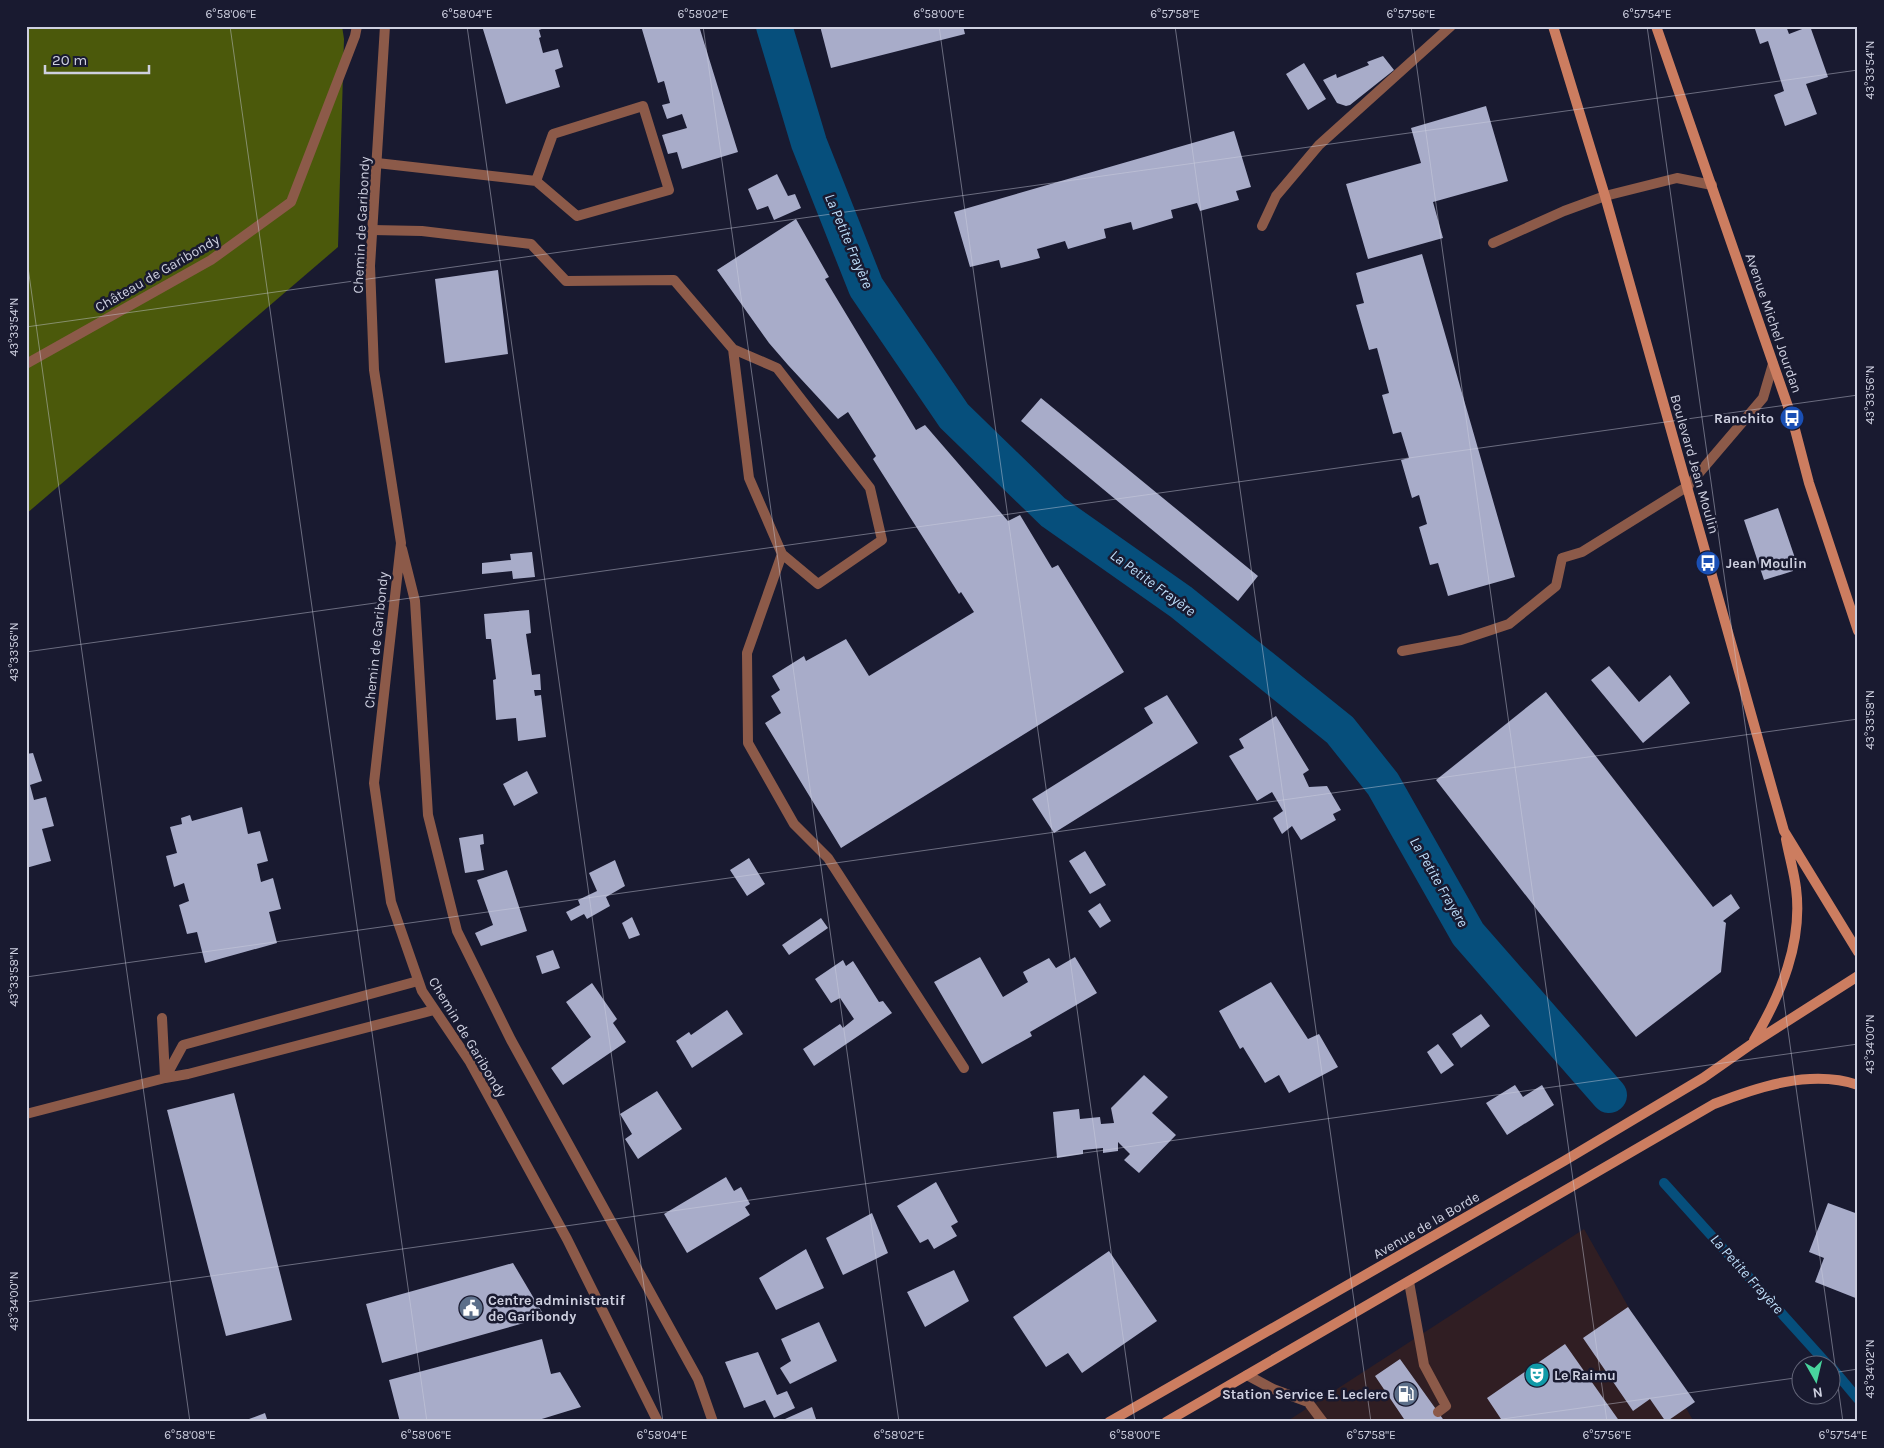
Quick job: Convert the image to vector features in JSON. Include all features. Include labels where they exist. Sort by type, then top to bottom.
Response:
[{"type":"main road","name":"Boulevard Jean Moulin","points":[[1553,26],[1605,196],[1784,831],[1858,952]]},
{"type":"main road","name":"Avenue Michel Jourdan","points":[[1656,26],[1792,418],[1809,483],[1858,631]]},
{"type":"main road","points":[[1752,1043],[1771,1012],[1785,980],[1798,914],[1796,887],[1784,831]]},
{"type":"main road","name":"Avenue de la Borde","points":[[1109,1422],[1564,1161],[1703,1078],[1752,1043],[1858,976]]},
{"type":"main road","points":[[1166,1422],[1714,1104],[1754,1088],[1797,1080],[1844,1080],[1858,1085]]},
{"type":"street","name":"Château de Garibondy","points":[[26,364],[211,260],[291,202],[355,36],[357,26]]},
{"type":"street","name":"Chemin de Garibondy","points":[[385,26],[370,266],[374,370],[400,543],[415,601],[428,814],[457,932],[511,1040],[630,1252],[698,1379],[713,1422]]},
{"type":"street","points":[[1262,226],[1276,196],[1319,145],[1451,26]]},
{"type":"street","points":[[377,162],[536,181],[577,216],[669,190],[643,106],[552,134],[536,181]]},
{"type":"street","points":[[1493,243],[1564,211],[1605,196],[1677,178],[1712,185]]},
{"type":"street","points":[[372,230],[422,231],[531,244],[566,281],[674,280],[733,348],[777,368],[870,488],[882,540],[818,584],[782,554],[749,478],[733,348]]},
{"type":"street","points":[[1402,651],[1460,640],[1509,624],[1556,586],[1562,558],[1582,552],[1688,486],[1763,398],[1773,364]]},
{"type":"street","name":"Chemin de Garibondy","points":[[400,543],[374,783],[391,902],[422,991],[470,1062],[567,1239],[658,1422]]},
{"type":"street","points":[[782,554],[747,653],[748,743],[794,824],[828,858],[964,1068]]},
{"type":"street","points":[[166,1078],[183,1045],[418,981]]},
{"type":"street","points":[[26,1114],[434,1010]]},
{"type":"street","points":[[162,1018],[166,1078]]},
{"type":"street","points":[[1409,1282],[1424,1365],[1446,1406],[1438,1412]]},
{"type":"street","points":[[1247,1375],[1273,1390],[1308,1402],[1323,1422]]},
{"type":"shaded area","points":[[1584,1229],[1694,1422],[1286,1422]]},
{"type":"green space","points":[[26,26],[342,26],[344,39],[338,247],[26,514]]},
{"type":"building","points":[[482,26],[549,26],[539,30],[541,37],[539,38],[543,53],[558,49],[563,67],[555,70],[560,87],[506,104]]},
{"type":"building","points":[[641,26],[699,26],[738,152],[682,169],[677,152],[668,154],[662,135],[687,128],[682,114],[667,119],[662,105],[670,103],[664,81],[658,83]]},
{"type":"building","points":[[820,26],[963,26],[965,34],[831,68]]},
{"type":"building","points":[[1754,26],[1786,26],[1789,34],[1810,26],[1828,77],[1806,84],[1817,114],[1785,126],[1774,95],[1784,91],[1768,41],[1760,44]]},
{"type":"building","points":[[1383,56],[1394,70],[1350,105],[1346,106],[1337,103],[1323,80],[1336,74],[1337,78],[1369,65],[1367,62]]},
{"type":"building","points":[[1304,63],[1326,99],[1308,110],[1286,74]]},
{"type":"building","points":[[1486,106],[1508,181],[1433,202],[1443,238],[1368,259],[1346,184],[1421,163],[1411,128]]},
{"type":"building","points":[[1234,131],[1251,187],[1236,191],[1239,200],[1200,211],[1197,203],[1171,210],[1173,218],[1133,230],[1131,222],[1104,229],[1106,238],[1068,249],[1065,241],[1037,249],[1040,258],[1001,268],[999,260],[970,267],[954,212]]},
{"type":"building","points":[[777,174],[788,196],[795,194],[801,208],[774,220],[768,206],[757,210],[748,189]]},
{"type":"building","points":[[796,219],[829,277],[825,279],[916,430],[925,425],[1008,521],[1020,515],[1052,568],[1058,565],[1124,672],[841,848],[765,723],[781,713],[771,696],[780,690],[772,676],[804,656],[806,661],[846,639],[869,676],[974,612],[961,592],[959,594],[873,459],[876,456],[848,412],[838,419],[788,365],[769,343],[717,270]]},
{"type":"building","points":[[1422,254],[1515,577],[1448,596],[1438,563],[1430,565],[1419,527],[1427,524],[1419,495],[1412,498],[1401,460],[1409,458],[1401,432],[1393,434],[1382,395],[1389,393],[1377,348],[1369,350],[1356,305],[1364,303],[1356,273]]},
{"type":"building","points":[[498,270],[508,354],[445,363],[435,279]]},
{"type":"building","points":[[1041,398],[1258,576],[1238,601],[1021,421]]},
{"type":"building","points":[[1778,508],[1796,561],[1790,563],[1793,571],[1764,580],[1744,520]]},
{"type":"building","points":[[532,552],[535,577],[513,579],[512,571],[482,574],[482,563],[511,560],[510,554]]},
{"type":"building","points":[[529,610],[531,633],[526,634],[532,675],[540,674],[541,690],[534,690],[535,696],[541,695],[546,737],[518,741],[516,718],[496,720],[493,680],[496,679],[491,639],[486,639],[484,614]]},
{"type":"building","points":[[1609,666],[1639,702],[1670,675],[1690,703],[1643,743],[1591,680]]},
{"type":"building","points":[[1546,692],[1713,907],[1731,894],[1740,908],[1723,921],[1726,923],[1721,972],[1636,1037],[1436,780]]},
{"type":"building","points":[[1167,695],[1198,743],[1054,833],[1032,799],[1153,723],[1144,708]]},
{"type":"building","points":[[1276,716],[1309,770],[1303,774],[1309,787],[1327,786],[1341,810],[1333,814],[1336,820],[1301,840],[1292,826],[1282,834],[1273,818],[1283,811],[1272,792],[1257,801],[1229,756],[1244,748],[1239,739]]},
{"type":"building","points":[[33,753],[42,781],[30,785],[34,800],[46,797],[54,826],[42,829],[51,861],[26,868],[26,754]]},
{"type":"building","points":[[527,771],[538,793],[514,806],[503,784]]},
{"type":"building","points":[[242,807],[248,834],[260,831],[268,861],[257,864],[261,882],[273,878],[281,909],[269,912],[277,943],[205,963],[197,932],[187,934],[179,905],[189,901],[184,883],[174,887],[166,856],[177,853],[170,827],[182,824],[181,818],[190,815],[192,821]]},
{"type":"building","points":[[483,834],[484,844],[480,845],[484,870],[465,873],[459,838]]},
{"type":"building","points":[[1085,851],[1106,885],[1090,894],[1069,861]]},
{"type":"building","points":[[749,858],[765,884],[747,896],[730,870]]},
{"type":"building","points":[[615,860],[625,886],[606,897],[610,906],[587,919],[584,914],[571,921],[566,912],[580,905],[578,900],[597,891],[589,873]]},
{"type":"building","points":[[507,870],[527,931],[481,946],[475,933],[493,925],[477,880]]},
{"type":"building","points":[[1100,903],[1111,921],[1100,928],[1088,911]]},
{"type":"building","points":[[632,917],[640,935],[629,939],[622,923]]},
{"type":"building","points":[[821,918],[828,928],[789,955],[782,945]]},
{"type":"building","points":[[553,950],[560,968],[542,974],[536,956]]},
{"type":"building","points":[[980,957],[1003,997],[1028,982],[1023,972],[1049,958],[1056,968],[1075,957],[1097,993],[1030,1032],[1032,1036],[982,1064],[934,982]]},
{"type":"building","points":[[843,960],[846,966],[853,961],[879,1002],[883,1001],[892,1013],[814,1066],[803,1049],[840,1024],[843,1028],[854,1019],[840,998],[831,1003],[815,979]]},
{"type":"building","points":[[1271,982],[1308,1039],[1319,1034],[1338,1067],[1289,1093],[1279,1075],[1265,1083],[1243,1047],[1240,1049],[1219,1011]]},
{"type":"building","points":[[592,983],[617,1019],[613,1023],[626,1042],[563,1085],[551,1068],[591,1037],[566,1002]]},
{"type":"building","points":[[727,1010],[743,1034],[692,1068],[676,1041],[689,1032],[691,1035]]},
{"type":"building","points":[[1481,1014],[1490,1026],[1461,1048],[1452,1034]]},
{"type":"building","points":[[1438,1044],[1454,1065],[1441,1074],[1427,1052]]},
{"type":"building","points":[[1144,1075],[1168,1097],[1152,1113],[1176,1135],[1139,1173],[1124,1160],[1130,1154],[1118,1142],[1118,1151],[1103,1153],[1103,1148],[1083,1150],[1083,1154],[1057,1158],[1053,1112],[1079,1109],[1080,1119],[1100,1117],[1101,1124],[1114,1123],[1111,1108]]},
{"type":"building","points":[[1515,1085],[1523,1097],[1542,1085],[1554,1105],[1507,1135],[1486,1103]]},
{"type":"building","points":[[657,1091],[682,1129],[638,1159],[625,1139],[632,1134],[620,1114]]},
{"type":"building","points":[[234,1093],[292,1320],[226,1336],[167,1110]]},
{"type":"building","points":[[726,1177],[734,1191],[741,1187],[750,1204],[745,1207],[750,1215],[687,1253],[664,1214]]},
{"type":"building","points":[[936,1182],[958,1222],[951,1226],[957,1236],[934,1249],[928,1239],[920,1243],[897,1206]]},
{"type":"building","points":[[1828,1203],[1858,1214],[1858,1299],[1815,1282],[1824,1258],[1809,1252]]},
{"type":"building","points":[[872,1213],[888,1253],[843,1275],[826,1238]]},
{"type":"building","points":[[806,1249],[824,1288],[776,1310],[759,1278]]},
{"type":"building","points":[[1109,1251],[1157,1321],[1082,1373],[1068,1353],[1046,1367],[1013,1317]]},
{"type":"building","points":[[513,1263],[545,1317],[382,1363],[366,1304]]},
{"type":"building","points":[[954,1270],[969,1301],[925,1327],[907,1292]]},
{"type":"building","points":[[1628,1307],[1695,1402],[1666,1422],[1650,1399],[1633,1411],[1583,1338]]},
{"type":"building","points":[[819,1322],[837,1361],[790,1384],[780,1368],[791,1361],[781,1339]]},
{"type":"building","points":[[542,1339],[551,1374],[560,1372],[581,1407],[532,1422],[400,1422],[389,1380]]},
{"type":"building","points":[[1565,1344],[1620,1422],[1503,1422],[1487,1398]]},
{"type":"building","points":[[758,1352],[777,1395],[787,1391],[795,1408],[774,1418],[765,1400],[744,1408],[725,1362]]},
{"type":"building","name":"Station Service E. Leclerc","points":[[1400,1359],[1445,1422],[1406,1422],[1375,1376]]},
{"type":"building","points":[[812,1407],[817,1422],[787,1422],[785,1419]]},
{"type":"building","points":[[265,1413],[268,1422],[242,1422],[249,1419]]},
{"type":"waterway","name":"La Petite Frayère","points":[[774,26],[809,143],[866,287],[954,416],[1053,512],[1181,602],[1340,730],[1383,784],[1468,934],[1609,1095]]},
{"type":"waterway","name":"La Petite Frayère","points":[[1664,1183],[1820,1356]]},
{"type":"waterway","name":"La Petite Frayère","points":[[1842,1380],[1858,1399]]},
{"type":"place","name":"Ranchito","points":[[1792,418]]},
{"type":"place","name":"Jean Moulin","points":[[1708,563]]},
{"type":"place","name":"Centre administratif de Garibondy","points":[[471,1308]]},
{"type":"place","name":"Le Raimu","points":[[1537,1375]]},
{"type":"place","name":"Station Service E. Leclerc","points":[[1406,1394]]}]
